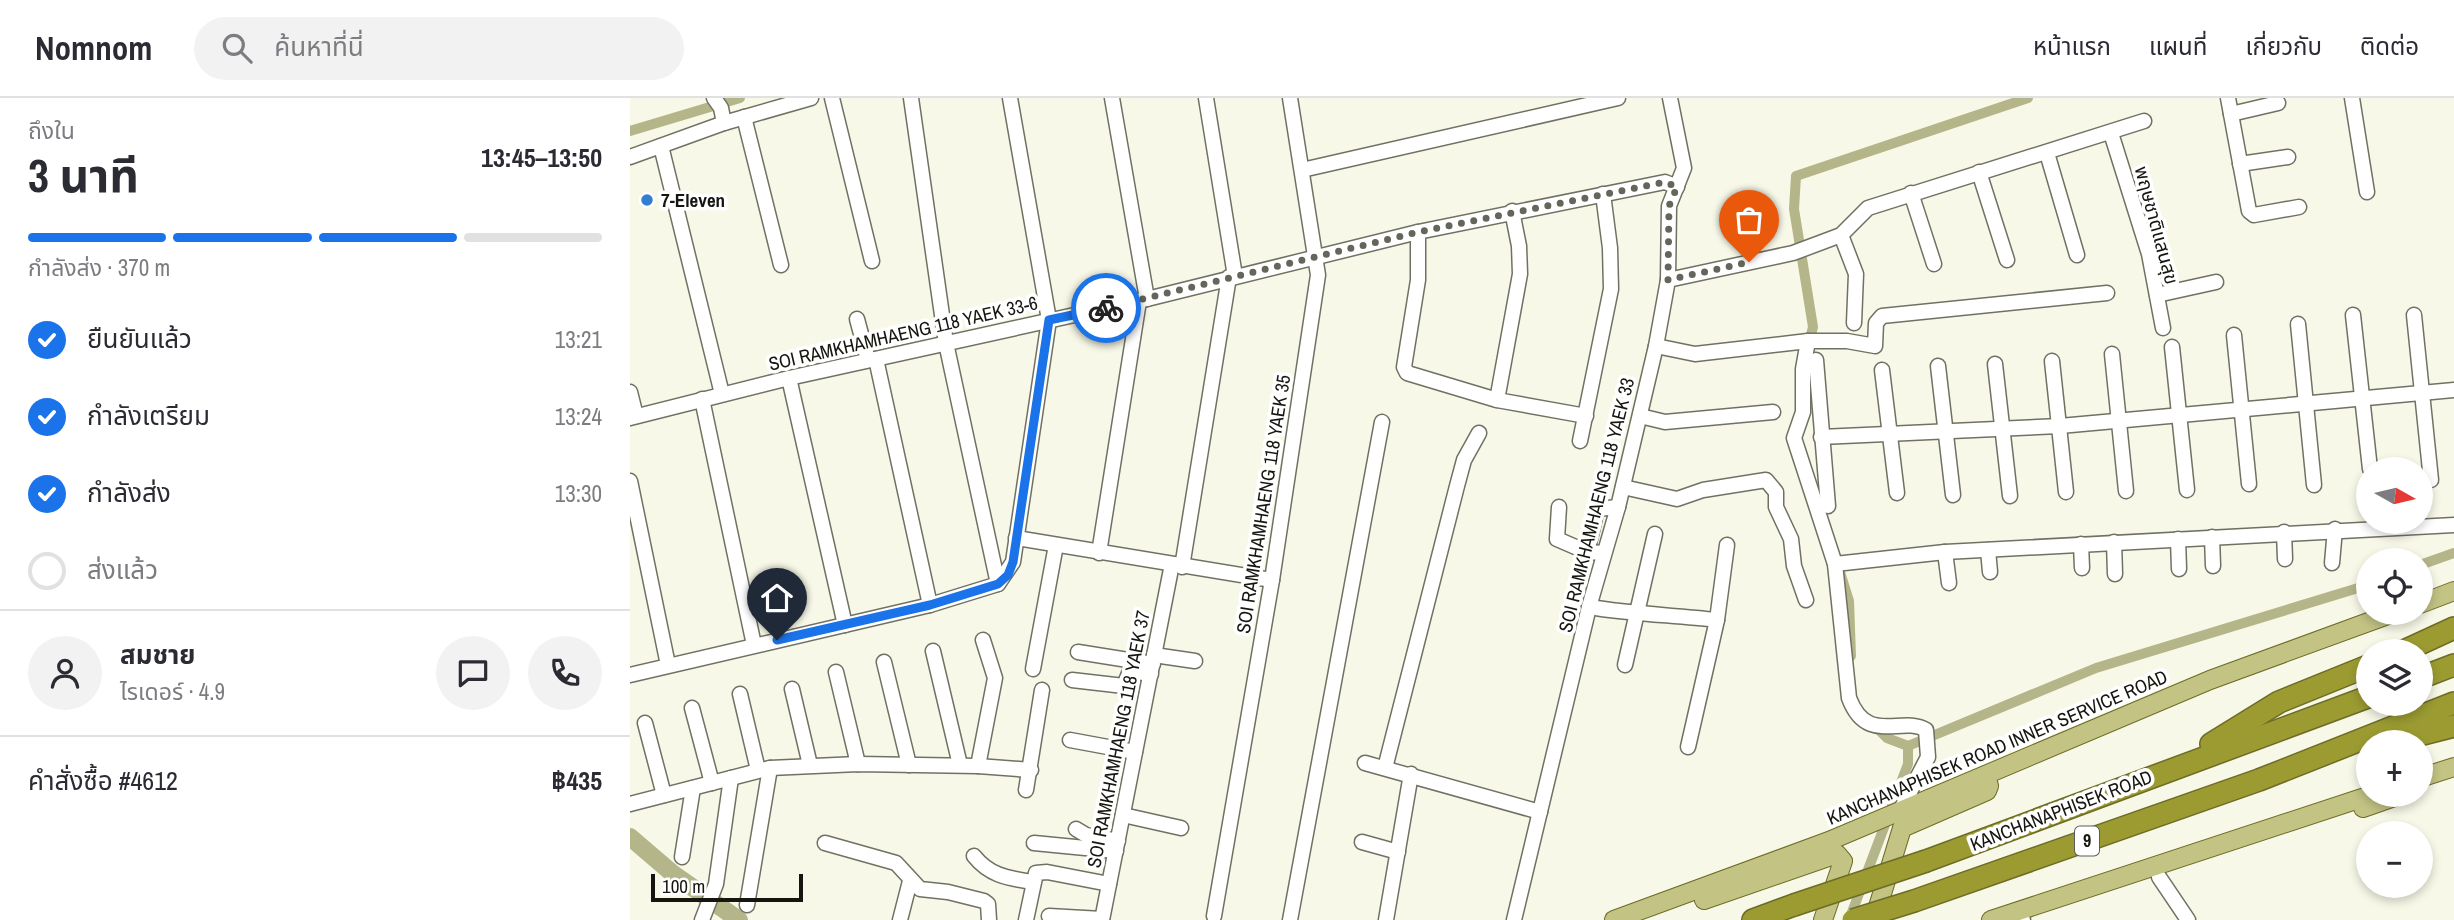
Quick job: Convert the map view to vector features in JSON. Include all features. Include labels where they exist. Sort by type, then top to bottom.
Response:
[{"type":"highway","points":[[2430,639],[2454,628]]},
{"type":"highway","points":[[2433,673],[2454,665]]},
{"type":"highway","points":[[2180,765],[2279,702],[2356,671]]},
{"type":"highway","name":"KANCHANAPHISEK ROAD","points":[[1753,920],[1926,861],[2356,701]]},
{"type":"highway","name":"KANCHANAPHISEK ROAD","points":[[1853,920],[2259,780],[2454,703]]},
{"type":"highway","points":[[2433,731],[2454,726]]},
{"type":"highway","points":[[2259,780],[2356,752]]},
{"type":"main road","points":[[2433,599],[2454,591]]},
{"type":"main road","name":"KANCHANAPHISEK ROAD INNER SERVICE ROAD","points":[[1614,920],[1829,841],[2210,680],[2360,625]]},
{"type":"main road","points":[[2433,773],[2454,766]]},
{"type":"main road","points":[[1874,920],[1902,828],[1987,792],[1989,786],[1986,775]]},
{"type":"main road","points":[[2433,784],[2454,777]]},
{"type":"main road","points":[[1991,920],[2356,800]]},
{"type":"main road","points":[[2022,920],[2365,807]]},
{"type":"main road","points":[[1647,920],[1836,854],[1843,861],[1823,920]]},
{"type":"street","points":[[630,157],[661,146],[720,109],[744,117],[811,98]]},
{"type":"street","points":[[832,98],[872,261]]},
{"type":"street","points":[[911,98],[946,343],[998,584]]},
{"type":"street","points":[[630,675],[930,605],[998,584],[1008,575],[1013,562],[1049,320],[1010,98]]},
{"type":"street","points":[[1099,553],[1143,300],[1112,98]]},
{"type":"street","name":"SOI RAMKHAMHAENG 118 YAEK 37","points":[[1102,919],[1153,664],[1177,566],[1232,276],[1206,98]]},
{"type":"street","name":"SOI RAMKHAMHAENG 118 YAEK 35","points":[[1214,915],[1272,580],[1316,293],[1317,256],[1290,98]]},
{"type":"street","points":[[1302,170],[1618,98]]},
{"type":"street","name":"SOI RAMKHAMHAENG 118 YAEK 33","points":[[1514,920],[1656,346],[1668,280],[1669,206],[1684,168],[1670,98]]},
{"type":"street","points":[[2228,98],[2251,214],[2298,207]]},
{"type":"street","points":[[2352,98],[2367,192]]},
{"type":"street","points":[[2231,114],[2278,103]]},
{"type":"street","points":[[744,117],[781,265]]},
{"type":"street","points":[[1668,280],[1799,251],[1841,234],[1868,208],[2144,121]]},
{"type":"street","name":"พฤษชาติแสนสุข","points":[[2111,133],[2149,254],[2163,328]]},
{"type":"street","points":[[661,146],[722,394]]},
{"type":"street","points":[[2047,153],[2077,256]]},
{"type":"street","points":[[2240,164],[2288,157]]},
{"type":"street","points":[[1979,172],[2007,260]]},
{"type":"street","name":"SOI RAMKHAMHAENG 118 YAEK 33-6","points":[[633,417],[789,378],[1143,300],[1232,276],[1512,211],[1665,182],[1677,187]]},
{"type":"street","points":[[1911,193],[1934,264]]},
{"type":"street","points":[[1580,441],[1611,289],[1603,194]]},
{"type":"street","points":[[1497,400],[1520,274],[1519,246],[1512,211]]},
{"type":"street","points":[[1418,232],[1418,280],[1404,367],[1414,377],[1497,400],[1586,416]]},
{"type":"street","points":[[1841,234],[1856,274],[1854,323]]},
{"type":"street","points":[[2157,295],[2216,282]]},
{"type":"street","points":[[1656,346],[1695,355],[1808,341],[1875,346],[1876,323],[1882,316],[2107,293]]},
{"type":"street","points":[[2353,314],[2369,457]]},
{"type":"street","points":[[2414,315],[2429,457]]},
{"type":"street","points":[[857,318],[872,359],[930,605]]},
{"type":"street","points":[[2298,324],[2314,485]]},
{"type":"street","points":[[2234,335],[2249,484]]},
{"type":"street","points":[[1808,341],[1803,369],[1803,412],[1794,438],[1835,564],[1849,698],[1853,709],[1868,723],[1922,727],[1927,741],[1928,757],[1899,811]]},
{"type":"street","points":[[2172,347],[2187,490]]},
{"type":"street","points":[[2112,354],[2126,491]]},
{"type":"street","points":[[1816,359],[1828,506]]},
{"type":"street","points":[[2052,360],[2066,492]]},
{"type":"street","points":[[1995,364],[2010,496]]},
{"type":"street","points":[[1938,366],[1953,495]]},
{"type":"street","points":[[1882,370],[1897,493]]},
{"type":"street","points":[[789,378],[845,625]]},
{"type":"street","points":[[1821,437],[2060,426],[2454,390]]},
{"type":"street","points":[[630,392],[633,417]]},
{"type":"street","points":[[702,399],[754,645]]},
{"type":"street","points":[[1640,416],[1665,422],[1773,412]]},
{"type":"street","points":[[1290,920],[1382,422]]},
{"type":"street","points":[[1385,768],[1464,460],[1479,433]]},
{"type":"street","points":[[1623,487],[1677,499],[1703,490],[1760,479],[1770,482],[1776,492],[1780,521],[1791,539],[1794,566],[1806,600]]},
{"type":"street","points":[[630,481],[633,506],[668,665]]},
{"type":"street","points":[[1587,552],[1597,509],[1618,507]]},
{"type":"street","points":[[1559,508],[1557,540],[1587,552],[1604,552]]},
{"type":"street","points":[[1835,564],[1945,552],[2335,529],[2454,525]]},
{"type":"street","points":[[2332,564],[2335,529]]},
{"type":"street","points":[[2284,532],[2285,559]]},
{"type":"street","points":[[1625,665],[1642,612],[1655,534]]},
{"type":"street","points":[[2212,537],[2213,566]]},
{"type":"street","points":[[1016,538],[1272,580]]},
{"type":"street","points":[[2178,539],[2179,569]]},
{"type":"street","points":[[2114,542],[2115,574]]},
{"type":"street","points":[[2081,544],[2082,568]]},
{"type":"street","points":[[1033,669],[1056,545]]},
{"type":"street","points":[[1688,747],[1717,620],[1727,545]]},
{"type":"street","points":[[1988,550],[1990,572]]},
{"type":"street","points":[[1945,552],[1949,583]]},
{"type":"street","points":[[1591,602],[1642,612],[1717,620]]},
{"type":"street","points":[[978,766],[995,678],[983,640]]},
{"type":"street","points":[[933,651],[960,765]]},
{"type":"street","points":[[1078,652],[1153,664]]},
{"type":"street","points":[[1072,680],[1124,686],[1130,671],[1153,664],[1195,661]]},
{"type":"street","points":[[884,662],[909,765]]},
{"type":"street","points":[[836,672],[858,764]]},
{"type":"street","points":[[792,689],[810,765]]},
{"type":"street","points":[[1026,790],[1042,690]]},
{"type":"street","points":[[740,694],[764,769],[747,905]]},
{"type":"street","points":[[692,708],[712,783]]},
{"type":"street","points":[[645,723],[664,795]]},
{"type":"street","points":[[1070,740],[1135,752]]},
{"type":"street","points":[[1365,763],[1540,812]]},
{"type":"street","points":[[630,804],[764,769],[810,765],[960,765],[1031,770]]},
{"type":"street","points":[[1386,920],[1412,774]]},
{"type":"street","points":[[702,920],[716,884],[731,778]]},
{"type":"street","points":[[681,857],[693,788]]},
{"type":"street","points":[[1123,815],[1181,828]]},
{"type":"street","points":[[1076,829],[1117,846]]},
{"type":"street","points":[[1362,842],[1398,852]]},
{"type":"street","points":[[825,843],[896,863],[920,889],[948,892],[984,901],[988,904],[989,920]]},
{"type":"street","points":[[1034,844],[1117,846]]},
{"type":"street","points":[[974,856],[987,871],[1000,877],[1032,882]]},
{"type":"street","points":[[1026,920],[1036,873],[1047,872],[1110,884]]},
{"type":"street","points":[[2158,877],[2188,920]]},
{"type":"street","points":[[900,920],[910,881]]},
{"type":"street","points":[[1049,916],[1102,919]]},
{"type":"waterway","points":[[630,131],[740,98]]},
{"type":"waterway","points":[[1808,347],[1813,327],[1794,209],[1796,176],[2028,98]]},
{"type":"waterway","points":[[2433,560],[2454,553]]},
{"type":"waterway","points":[[1840,572],[1849,601],[1851,656]]},
{"type":"waterway","points":[[1908,746],[2096,668],[2356,589]]},
{"type":"waterway","points":[[1849,920],[1908,764],[1908,746],[1887,738],[1874,725]]},
{"type":"waterway","points":[[630,837],[672,873],[739,920]]},
{"type":"way so far","points":[[1106,308],[1418,232],[1665,182],[1677,187],[1669,206],[1668,280],[1749,262]]},
{"type":"place","name":"7-Eleven","points":[[647,200]]},
{"type":"route","points":[[777,640],[930,605],[998,584],[1008,575],[1013,562],[1049,320],[1106,308]]}]
